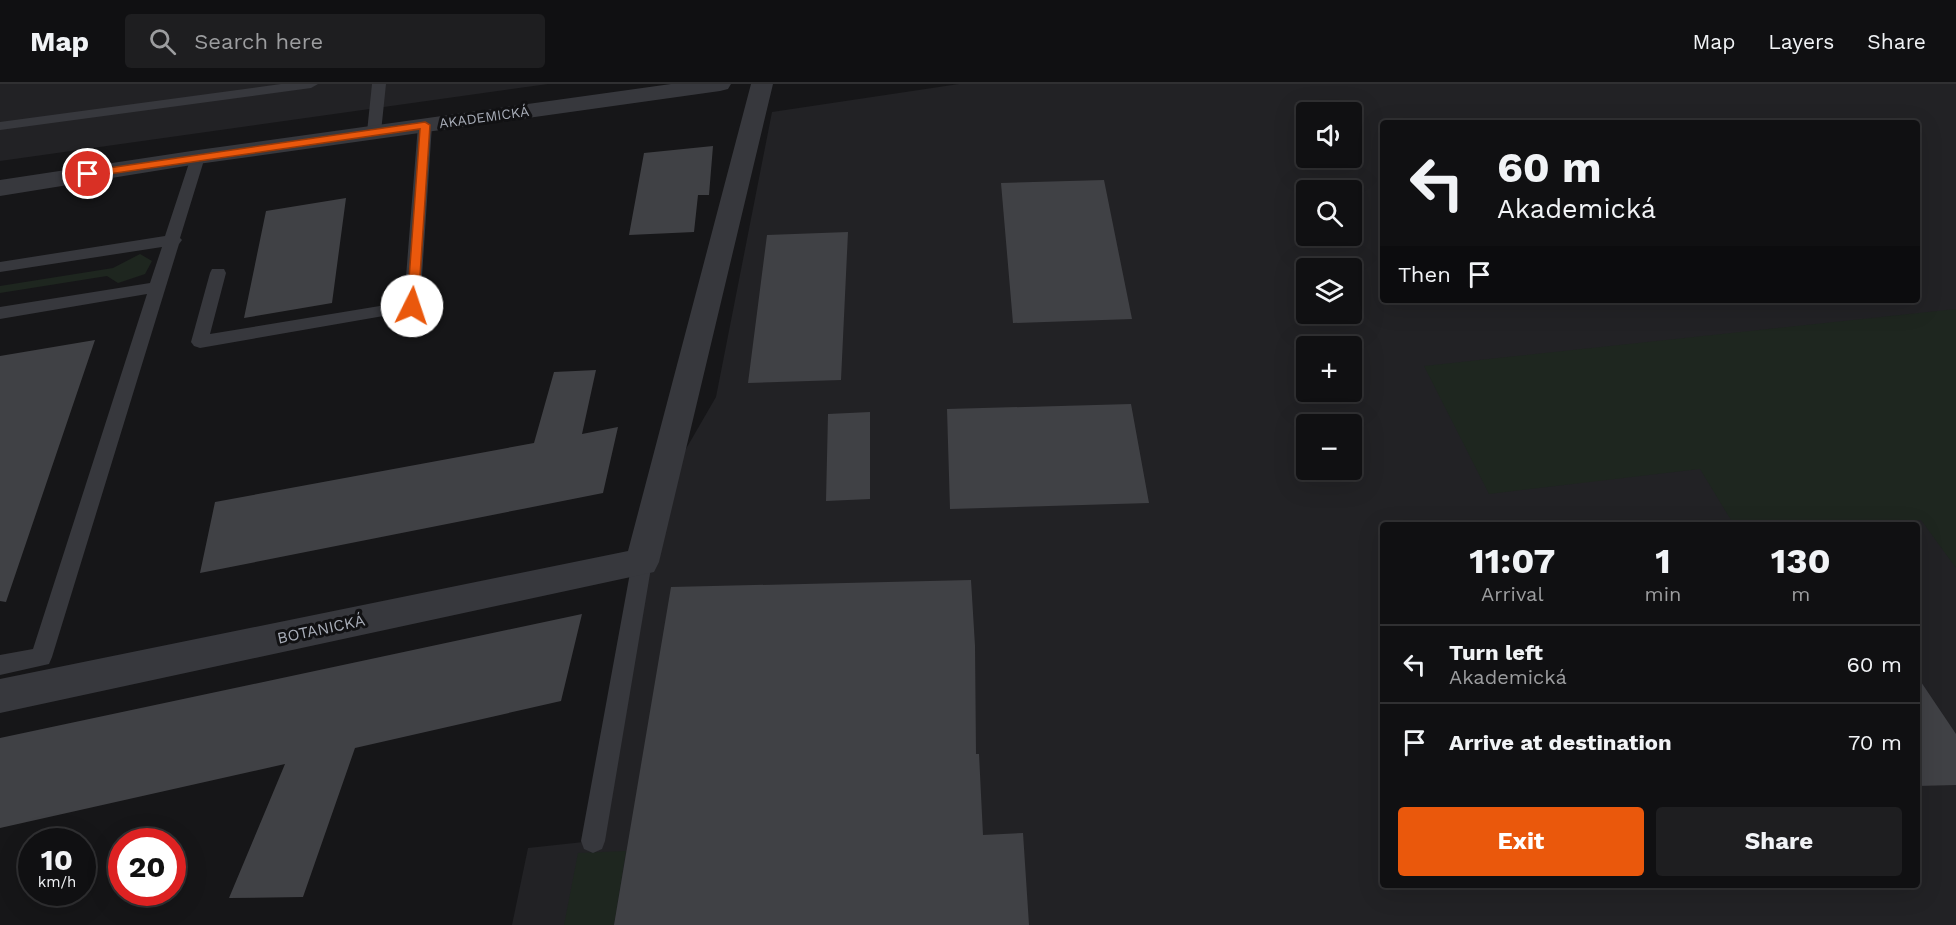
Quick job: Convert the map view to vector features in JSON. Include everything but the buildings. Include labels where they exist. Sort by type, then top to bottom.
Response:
[{"type":"street","name":"AKADEMICKÁ","points":[[0,188],[198,157],[720,84]]},
{"type":"street","points":[[642,562],[762,84]]},
{"type":"street","name":"BOTANICKÁ","points":[[0,696],[642,562]]},
{"type":"lane","points":[[0,126],[311,84]]},
{"type":"lane","points":[[374,132],[379,84]]},
{"type":"lane","points":[[218,273],[200,342],[412,306],[425,125]]},
{"type":"lane","points":[[0,665],[41,657],[174,240],[198,157]]},
{"type":"lane","points":[[0,267],[174,240]]},
{"type":"lane","points":[[0,313],[159,287]]},
{"type":"lane","points":[[593,842],[642,562]]},
{"type":"shaded area","points":[[0,84],[548,84],[0,161]]},
{"type":"shaded area","points":[[959,84],[1956,84],[1956,925],[512,925],[528,848],[593,841],[657,499],[716,397],[772,112]]},
{"type":"shaded area","points":[[140,254],[152,261],[145,274],[118,283],[107,276],[0,293],[0,286],[113,268]]},
{"type":"shaded area","points":[[1956,309],[1956,568],[1921,520],[1732,522],[1700,469],[1489,494],[1424,366]]},
{"type":"shaded area","points":[[626,851],[614,925],[564,925],[578,853]]},
{"type":"route","points":[[88,174],[425,125],[412,306]]}]
